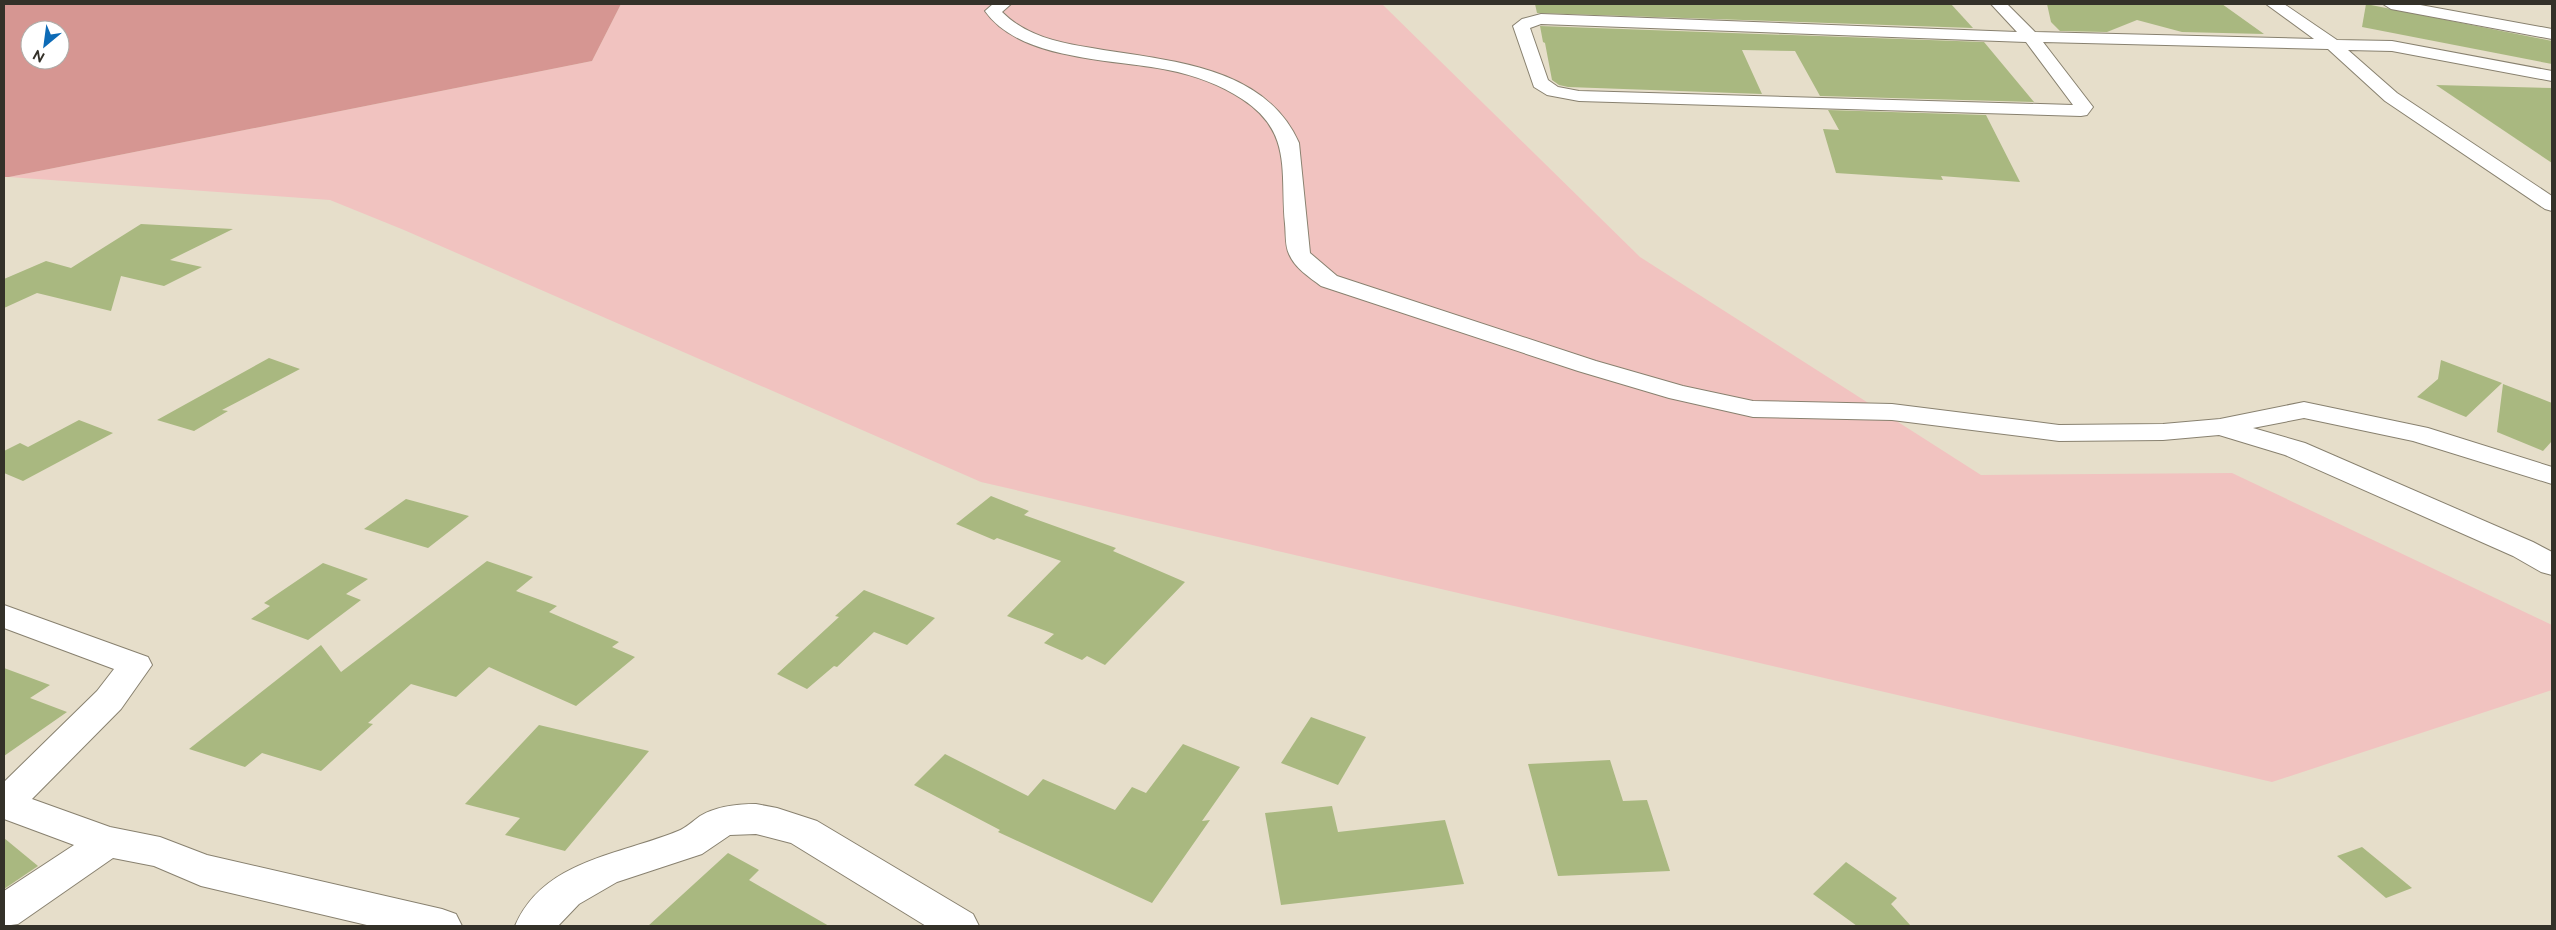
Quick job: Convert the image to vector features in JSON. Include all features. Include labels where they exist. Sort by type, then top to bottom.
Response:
[{"type":"street","points":[[1003,4],[993,11],[998,18],[1014,31],[1040,43],[1171,66],[1231,85],[1257,100],[1285,128],[1293,160],[1292,208],[1299,253],[1309,265],[1329,281],[1678,393],[1753,409],[1892,412],[2059,433],[2163,432],[2220,427],[2304,410],[2419,434],[2552,476]]},
{"type":"street","points":[[1999,4],[2031,37],[2084,107],[2081,111],[2065,113],[1579,96],[1553,91],[1540,83],[1521,26],[1541,19],[2031,37],[2392,46],[2552,76]]},
{"type":"street","points":[[2274,4],[2332,44],[2391,97],[2552,204]]},
{"type":"street","points":[[2390,4],[2552,34]]},
{"type":"street","points":[[2220,427],[2295,449],[2523,549],[2552,565]]},
{"type":"street","points":[[4,616],[136,665],[109,700],[4,805],[108,842],[160,852],[201,870],[442,926]]},
{"type":"street","points":[[535,926],[546,908],[578,882],[638,858],[692,842],[720,823],[748,819],[776,821],[804,832],[959,926]]},
{"type":"street","points":[[4,912],[108,842]]},
{"type":"shaded area","points":[[4,4],[621,4],[592,61],[4,177]]},
{"type":"shaded area","points":[[621,4],[1382,4],[1640,257],[1981,475],[2232,473],[2552,625],[2552,690],[2272,782],[981,482],[404,230],[330,200],[9,177],[592,61]]},
{"type":"building","points":[[1535,4],[1951,4],[1973,28],[1537,13]]},
{"type":"building","points":[[2047,4],[2222,4],[2264,34],[2182,32],[2137,20],[2107,32],[2060,31],[2051,22]]},
{"type":"building","points":[[2366,4],[2552,41],[2552,64],[2362,27]]},
{"type":"building","points":[[1540,26],[1984,42],[2034,102],[1820,96],[1795,51],[1742,50],[1762,94],[1568,87],[1559,85],[1552,80]]},
{"type":"building","points":[[2436,85],[2552,88],[2552,163]]},
{"type":"building","points":[[1828,110],[1986,115],[2020,182],[1941,176],[1943,180],[1836,173],[1823,129],[1839,130]]},
{"type":"building","points":[[141,224],[233,229],[170,260],[202,267],[164,286],[121,276],[111,311],[37,293],[4,308],[4,279],[46,261],[71,268]]},
{"type":"building","points":[[269,358],[300,369],[222,410],[228,411],[194,431],[157,420]]},
{"type":"building","points":[[2441,360],[2502,383],[2466,417],[2417,397],[2438,379]]},
{"type":"building","points":[[2503,384],[2552,403],[2552,441],[2543,451],[2497,432]]},
{"type":"building","points":[[79,420],[113,433],[23,481],[4,473],[4,451],[20,443],[28,447]]},
{"type":"building","points":[[991,496],[1029,511],[1024,515],[1116,548],[1113,551],[1185,582],[1105,665],[1087,656],[1082,660],[1044,643],[1054,634],[1007,616],[1061,561],[997,538],[994,540],[956,524]]},
{"type":"building","points":[[406,499],[469,516],[428,548],[364,529]]},
{"type":"building","points":[[487,561],[533,577],[516,591],[557,606],[549,612],[619,642],[612,647],[635,657],[576,706],[489,667],[456,697],[411,684],[368,723],[373,724],[321,771],[262,753],[245,767],[189,749],[321,645],[341,672]]},
{"type":"building","points":[[323,563],[368,579],[346,594],[361,600],[308,640],[251,619],[270,606],[264,603]]},
{"type":"building","points":[[864,590],[935,618],[907,645],[874,632],[837,667],[834,666],[807,689],[777,674],[839,617],[835,616]]},
{"type":"building","points":[[4,668],[50,685],[30,698],[67,712],[4,756]]},
{"type":"building","points":[[1311,717],[1366,737],[1338,785],[1281,763]]},
{"type":"building","points":[[539,725],[649,751],[565,851],[505,835],[520,818],[465,804]]},
{"type":"building","points":[[1183,744],[1240,767],[1202,821],[1210,820],[1152,903],[998,832],[1000,830],[914,785],[945,754],[1028,796],[1043,779],[1115,810],[1132,787],[1146,793]]},
{"type":"building","points":[[1610,760],[1623,801],[1647,800],[1670,871],[1558,876],[1528,764]]},
{"type":"building","points":[[1332,806],[1338,832],[1445,820],[1464,884],[1281,905],[1265,813]]},
{"type":"building","points":[[4,838],[38,866],[4,889]]},
{"type":"building","points":[[2362,847],[2412,888],[2386,898],[2337,856]]},
{"type":"building","points":[[728,853],[759,870],[749,880],[829,926],[648,926]]},
{"type":"building","points":[[1846,862],[1897,898],[1891,904],[1911,926],[1857,926],[1813,894]]}]
